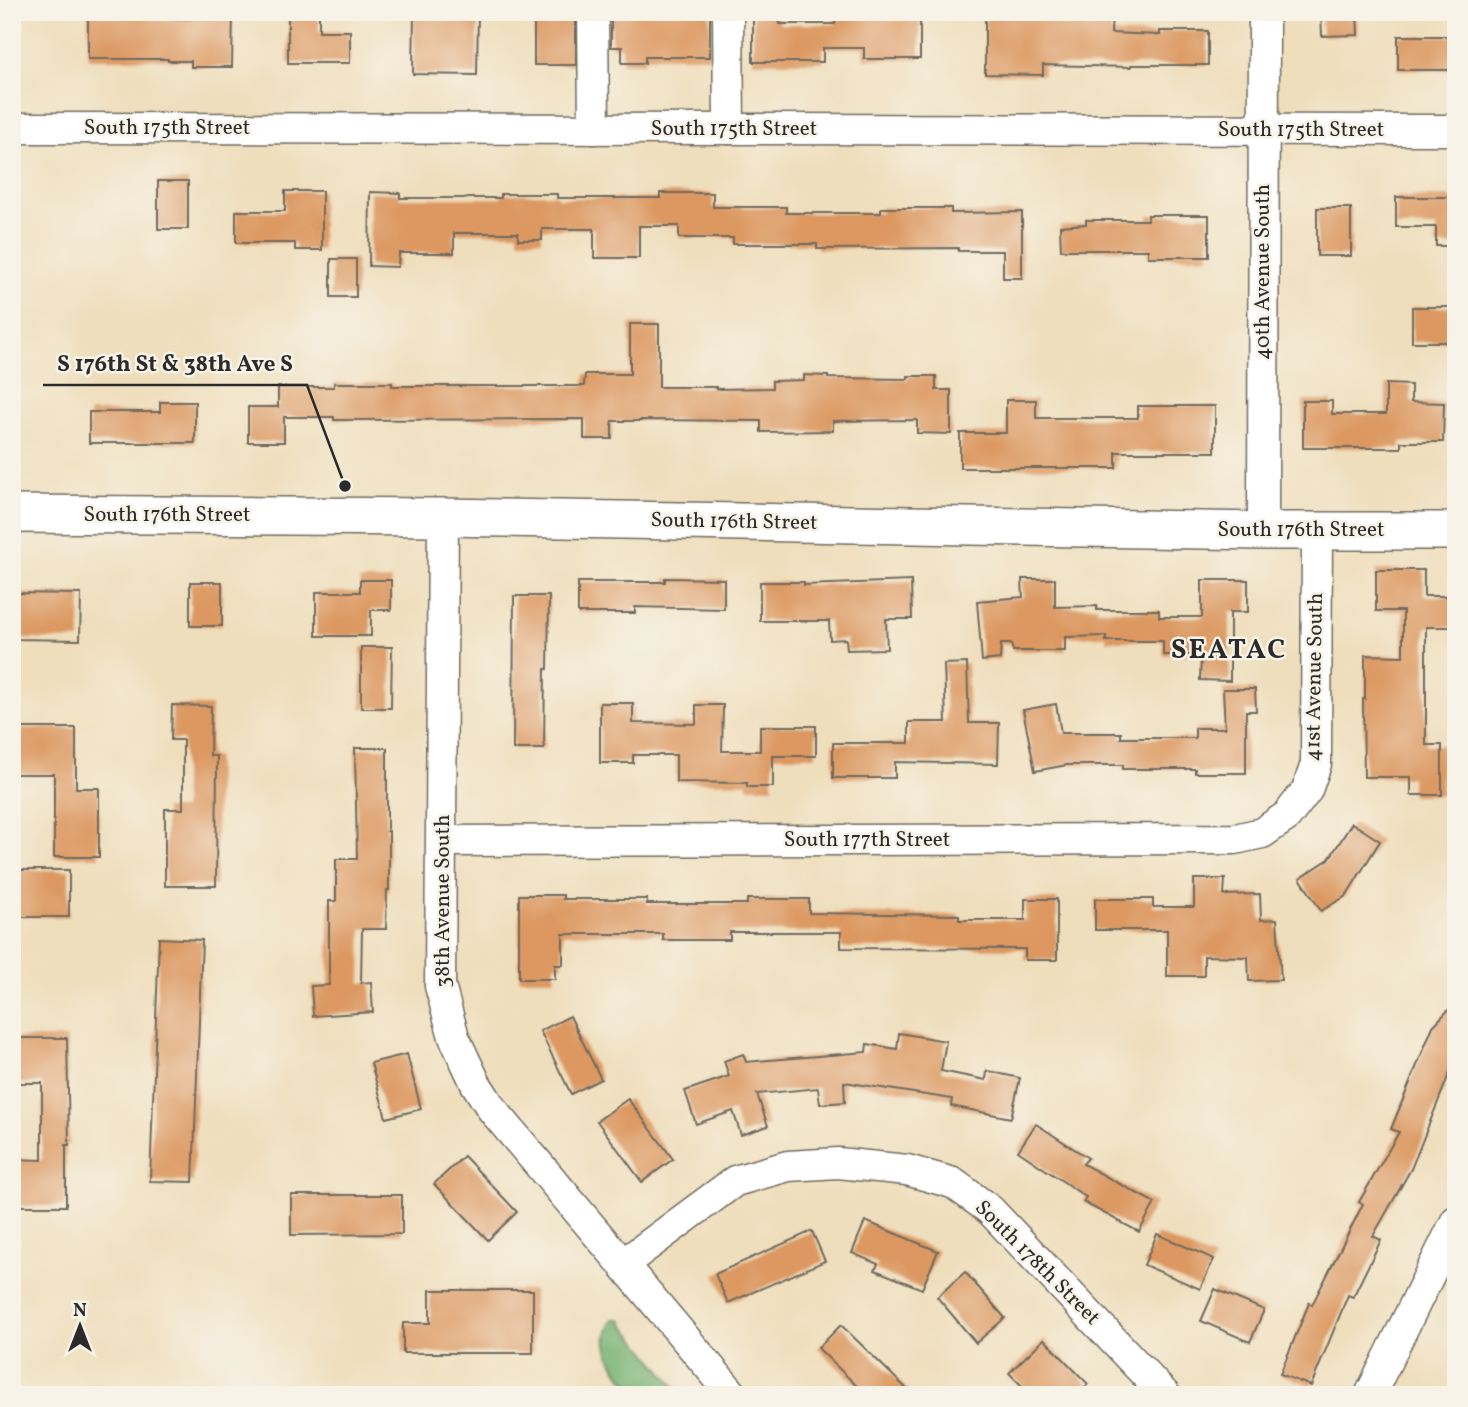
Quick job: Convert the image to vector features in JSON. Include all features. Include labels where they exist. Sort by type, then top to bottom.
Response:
[{"type":"street","points":[[593,12],[594,129]]},
{"type":"street","points":[[728,12],[729,129]]},
{"type":"street","name":"40th Avenue South","points":[[1263,531],[1264,12]]},
{"type":"street","name":"South 175th Street","points":[[12,128],[1456,130]]},
{"type":"street","name":"South 176th Street","points":[[12,514],[443,517],[1263,531],[1456,531]]},
{"type":"street","name":"38th Avenue South","points":[[443,517],[440,985],[454,1037],[476,1084],[492,1109],[733,1395]]},
{"type":"street","name":"41st Avenue South","points":[[1287,816],[1307,790],[1315,764],[1317,530]]},
{"type":"street","name":"South 177th Street","points":[[442,841],[1235,839],[1262,833],[1287,816]]},
{"type":"street","name":"South 178th Street","points":[[624,1264],[735,1181],[788,1166],[838,1163],[908,1170],[953,1183],[990,1210],[1165,1395]]},
{"type":"street","points":[[1370,1395],[1456,1222]]},
{"type":"green space","points":[[613,1319],[621,1319],[682,1395],[647,1395],[622,1377],[612,1360],[607,1343],[607,1333]]},
{"type":"building","points":[[88,12],[148,12],[148,18],[191,19],[191,12],[233,12],[232,67],[191,67],[191,61],[168,59],[88,59]]},
{"type":"building","points":[[414,12],[478,12],[477,75],[413,74]]},
{"type":"building","points":[[534,12],[576,12],[576,65],[534,65]]},
{"type":"building","points":[[611,12],[710,12],[710,57],[645,57],[645,63],[622,63],[622,47],[611,47]]},
{"type":"building","points":[[753,12],[780,12],[780,24],[835,24],[835,12],[920,12],[920,59],[864,59],[864,48],[823,48],[823,62],[753,62]]},
{"type":"building","points":[[985,12],[1112,12],[1111,33],[1160,35],[1160,31],[1208,31],[1208,65],[1043,65],[1043,75],[985,74]]},
{"type":"building","points":[[1321,12],[1357,12],[1358,35],[1322,36]]},
{"type":"building","points":[[288,13],[319,13],[319,31],[350,31],[350,63],[288,63]]},
{"type":"building","points":[[1398,36],[1456,36],[1456,70],[1398,70]]},
{"type":"building","points":[[158,181],[188,181],[188,229],[158,229]]},
{"type":"building","points":[[285,191],[322,191],[322,250],[295,250],[295,243],[236,243],[236,211],[285,211]]},
{"type":"building","points":[[370,192],[400,193],[400,198],[501,198],[501,194],[557,194],[557,198],[660,198],[660,193],[713,193],[713,207],[786,207],[786,213],[881,213],[881,208],[951,208],[951,213],[1022,212],[1022,278],[1003,278],[1003,251],[958,251],[958,248],[817,249],[817,244],[733,244],[733,238],[679,238],[679,226],[639,226],[639,258],[594,258],[594,229],[542,229],[542,240],[518,240],[518,233],[454,233],[454,253],[399,253],[398,267],[369,266]]},
{"type":"building","points":[[1396,197],[1456,197],[1456,246],[1436,246],[1436,227],[1396,227]]},
{"type":"building","points":[[1317,208],[1351,208],[1351,256],[1317,256]]},
{"type":"building","points":[[1148,215],[1209,215],[1209,257],[1148,257],[1148,250],[1061,250],[1060,226],[1086,224],[1086,220],[1148,220]]},
{"type":"building","points":[[331,259],[356,259],[356,297],[331,297]]},
{"type":"building","points":[[1412,307],[1456,307],[1456,342],[1412,342]]},
{"type":"building","points":[[630,324],[659,324],[659,387],[772,388],[772,381],[804,380],[804,375],[908,379],[908,376],[936,376],[936,390],[951,390],[951,434],[917,433],[917,420],[833,421],[833,431],[761,432],[761,421],[641,420],[612,421],[612,439],[584,439],[584,419],[334,420],[334,417],[284,417],[284,442],[248,442],[248,407],[278,407],[278,387],[334,387],[334,383],[392,383],[392,386],[584,386],[585,374],[630,374]]},
{"type":"building","points":[[1386,384],[1411,385],[1411,402],[1444,403],[1443,442],[1401,442],[1401,448],[1303,448],[1303,401],[1332,401],[1332,414],[1386,414]]},
{"type":"building","points":[[1006,400],[1036,400],[1036,418],[1138,418],[1138,406],[1215,406],[1215,452],[1116,452],[1116,468],[960,468],[960,433],[1006,433]]},
{"type":"building","points":[[160,402],[195,402],[195,443],[89,443],[89,412],[160,412]]},
{"type":"building","points":[[1376,570],[1424,570],[1424,596],[1456,596],[1456,627],[1426,627],[1426,745],[1442,745],[1442,795],[1411,795],[1411,777],[1364,777],[1365,655],[1403,656],[1403,611],[1376,611]]},
{"type":"building","points":[[665,578],[724,579],[724,609],[635,607],[635,613],[578,613],[578,582],[665,582]]},
{"type":"building","points":[[1022,579],[1055,579],[1055,607],[1097,606],[1097,610],[1159,610],[1159,617],[1202,617],[1202,580],[1248,580],[1248,612],[1230,612],[1230,681],[1200,680],[1201,655],[1163,655],[1163,641],[1106,641],[1106,636],[1065,637],[1065,651],[1013,651],[1011,644],[1001,644],[1000,659],[982,661],[977,601],[1023,597]]},
{"type":"building","points":[[360,580],[391,580],[391,610],[371,610],[371,636],[316,636],[316,592],[360,592]]},
{"type":"building","points":[[911,581],[912,619],[886,619],[887,649],[847,650],[846,639],[830,640],[829,621],[760,621],[760,582],[804,582],[804,585]]},
{"type":"building","points":[[190,582],[222,582],[222,626],[190,626]]},
{"type":"building","points":[[12,593],[81,594],[80,640],[12,639]]},
{"type":"building","points":[[514,596],[549,596],[544,749],[513,749]]},
{"type":"building","points":[[361,647],[392,647],[391,708],[361,708]]},
{"type":"building","points":[[967,663],[969,723],[999,723],[998,764],[895,762],[895,778],[833,778],[833,743],[909,743],[909,722],[946,722],[944,664]]},
{"type":"building","points":[[1223,689],[1255,689],[1256,711],[1246,711],[1246,773],[1195,773],[1195,769],[1123,769],[1123,765],[1067,765],[1035,771],[1023,710],[1056,704],[1061,733],[1121,733],[1121,738],[1195,738],[1195,728],[1225,728]]},
{"type":"building","points":[[600,703],[633,703],[633,723],[696,724],[696,705],[723,705],[722,751],[760,751],[760,726],[816,726],[816,756],[773,756],[773,787],[747,787],[747,783],[676,782],[676,755],[633,755],[633,763],[600,763]]},
{"type":"building","points":[[172,705],[211,706],[210,756],[217,756],[216,886],[165,886],[165,809],[183,809],[183,740],[171,740]]},
{"type":"building","points":[[12,728],[76,728],[76,788],[99,788],[99,857],[54,857],[54,774],[12,774]]},
{"type":"building","points":[[355,748],[387,748],[389,890],[386,929],[362,929],[361,983],[371,982],[373,1012],[313,1016],[311,986],[329,985],[329,901],[336,901],[336,859],[357,859]]},
{"type":"building","points":[[1352,823],[1380,841],[1346,896],[1321,911],[1300,878],[1329,859]]},
{"type":"building","points":[[12,870],[69,870],[69,917],[12,917]]},
{"type":"building","points":[[1194,879],[1225,879],[1224,895],[1260,894],[1261,920],[1277,919],[1281,980],[1249,981],[1248,957],[1204,956],[1204,976],[1167,976],[1167,930],[1095,930],[1095,899],[1153,899],[1153,907],[1194,907]]},
{"type":"building","points":[[519,895],[563,895],[563,899],[647,899],[647,904],[747,904],[747,899],[809,899],[809,913],[959,915],[959,920],[1025,920],[1025,899],[1057,899],[1057,960],[1025,960],[1025,949],[841,948],[841,932],[730,932],[730,940],[663,940],[663,934],[563,934],[563,965],[555,965],[555,979],[519,979]]},
{"type":"building","points":[[159,938],[202,940],[193,1182],[150,1181]]},
{"type":"building","points":[[1456,1002],[1456,1057],[1411,1169],[1373,1236],[1381,1240],[1353,1297],[1348,1295],[1311,1386],[1280,1374],[1309,1303],[1312,1305],[1363,1204],[1359,1202],[1399,1132],[1391,1129],[1433,1026]]},
{"type":"building","points":[[570,1016],[601,1079],[571,1094],[540,1031]]},
{"type":"building","points":[[899,1033],[946,1041],[941,1071],[986,1080],[987,1071],[1020,1078],[1011,1118],[951,1106],[952,1099],[844,1082],[845,1102],[820,1104],[818,1088],[757,1094],[768,1126],[741,1135],[733,1111],[696,1124],[685,1091],[729,1076],[724,1061],[743,1054],[746,1062],[866,1052],[867,1044],[897,1049]]},
{"type":"building","points":[[12,1038],[67,1038],[69,1145],[66,1145],[66,1206],[12,1206],[12,1159],[42,1160],[42,1083],[12,1083]]},
{"type":"building","points":[[407,1054],[421,1109],[386,1118],[371,1063]]},
{"type":"building","points":[[628,1099],[673,1159],[642,1182],[597,1121]]},
{"type":"building","points":[[1036,1124],[1088,1158],[1083,1164],[1155,1203],[1139,1232],[1083,1202],[1086,1197],[1018,1151]]},
{"type":"building","points":[[464,1156],[517,1212],[488,1240],[434,1184]]},
{"type":"building","points":[[291,1195],[402,1195],[402,1234],[291,1235]]},
{"type":"building","points":[[865,1221],[938,1251],[922,1289],[875,1270],[878,1264],[852,1253]]},
{"type":"building","points":[[812,1231],[825,1261],[728,1303],[715,1274]]},
{"type":"building","points":[[1157,1234],[1214,1259],[1200,1289],[1144,1265]]},
{"type":"building","points":[[965,1272],[1005,1318],[976,1343],[937,1297]]},
{"type":"building","points":[[1215,1289],[1264,1310],[1250,1342],[1201,1321]]},
{"type":"building","points":[[430,1290],[533,1290],[533,1353],[403,1353],[403,1323],[430,1323]]},
{"type":"building","points":[[841,1325],[913,1395],[866,1395],[818,1348]]},
{"type":"building","points":[[1044,1339],[1088,1384],[1078,1395],[1031,1395],[1009,1373]]},
{"type":"place","name":"S 176th St & 38th Ave S","points":[[345,486]]},
{"type":"district","name":"SEATAC","points":[[1229,650]]}]
